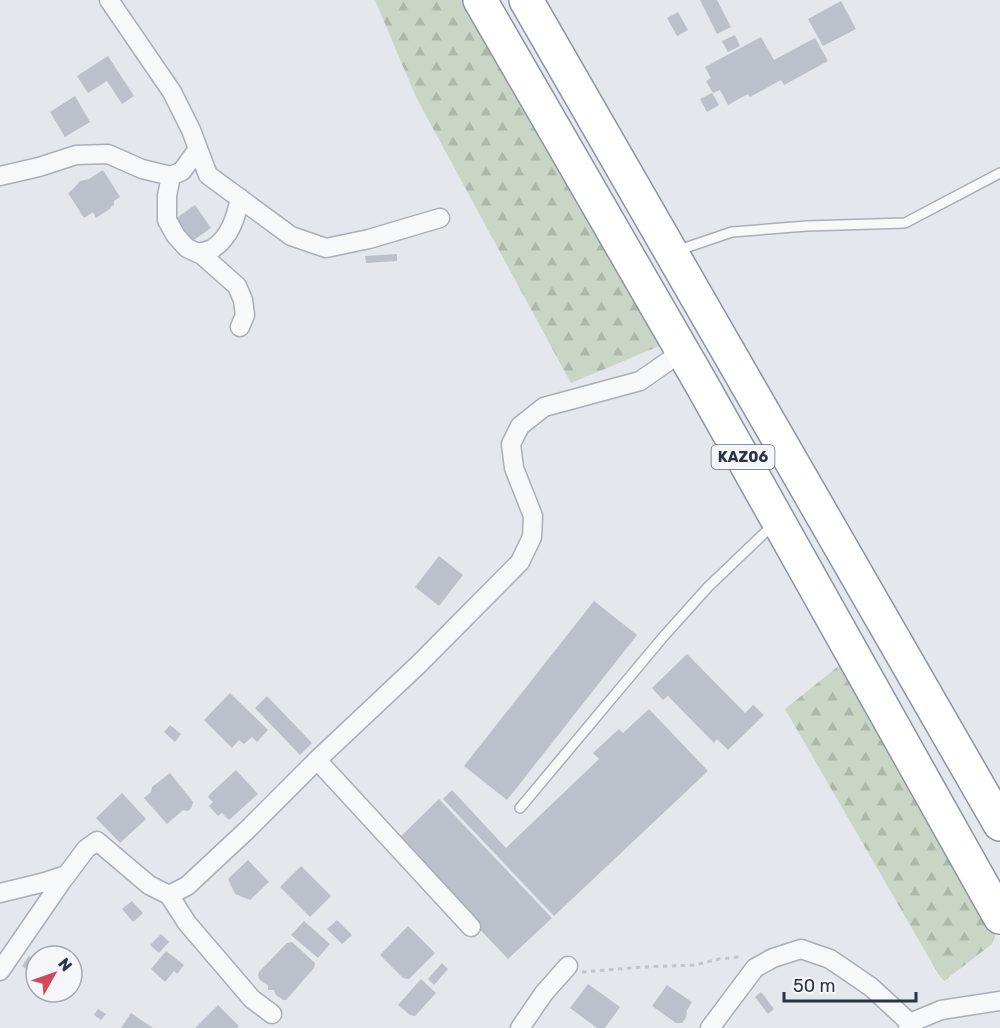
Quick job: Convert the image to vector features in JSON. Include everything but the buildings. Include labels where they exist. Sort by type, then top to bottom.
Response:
[{"type":"highway","name":"KАZ06","points":[[480,0],[683,351],[1000,917]]},
{"type":"highway","name":"KАZ06","points":[[526,0],[998,818]]},
{"type":"street","points":[[109,0],[172,92],[191,130],[208,175],[291,236],[326,248],[369,239],[440,218]]},
{"type":"street","points":[[0,176],[76,155],[108,154],[142,170],[171,176],[182,171],[198,149]]},
{"type":"street","points":[[171,176],[167,196],[167,220],[176,236],[187,248],[202,255],[237,286],[243,300],[245,315],[240,327]]},
{"type":"street","points":[[198,254],[212,249],[225,237],[235,218],[240,198]]},
{"type":"street","points":[[169,895],[187,886],[247,830],[419,664],[520,562],[532,537],[533,516],[513,468],[511,444],[520,426],[544,407],[640,381],[683,351]]},
{"type":"street","points":[[317,760],[471,927]]},
{"type":"street","points":[[0,971],[66,875],[86,849],[97,841],[149,885],[169,895],[188,923],[252,999],[272,1014]]},
{"type":"street","points":[[0,893],[66,875]]},
{"type":"street","points":[[710,1028],[755,968],[773,958],[801,949],[830,959],[871,987],[909,1026],[941,1010],[1000,1001]]},
{"type":"street","points":[[520,1028],[544,993],[565,969]]},
{"type":"lane","points":[[671,252],[732,232],[905,222],[1000,173]]},
{"type":"lane","points":[[520,808],[708,586],[779,521]]},
{"type":"path","points":[[565,969],[589,972],[695,965],[738,957],[755,968]]},
{"type":"green space","points":[[375,0],[472,0],[669,342],[571,383],[416,97]]},
{"type":"green space","points":[[846,660],[997,930],[992,944],[944,981],[785,709]]}]
